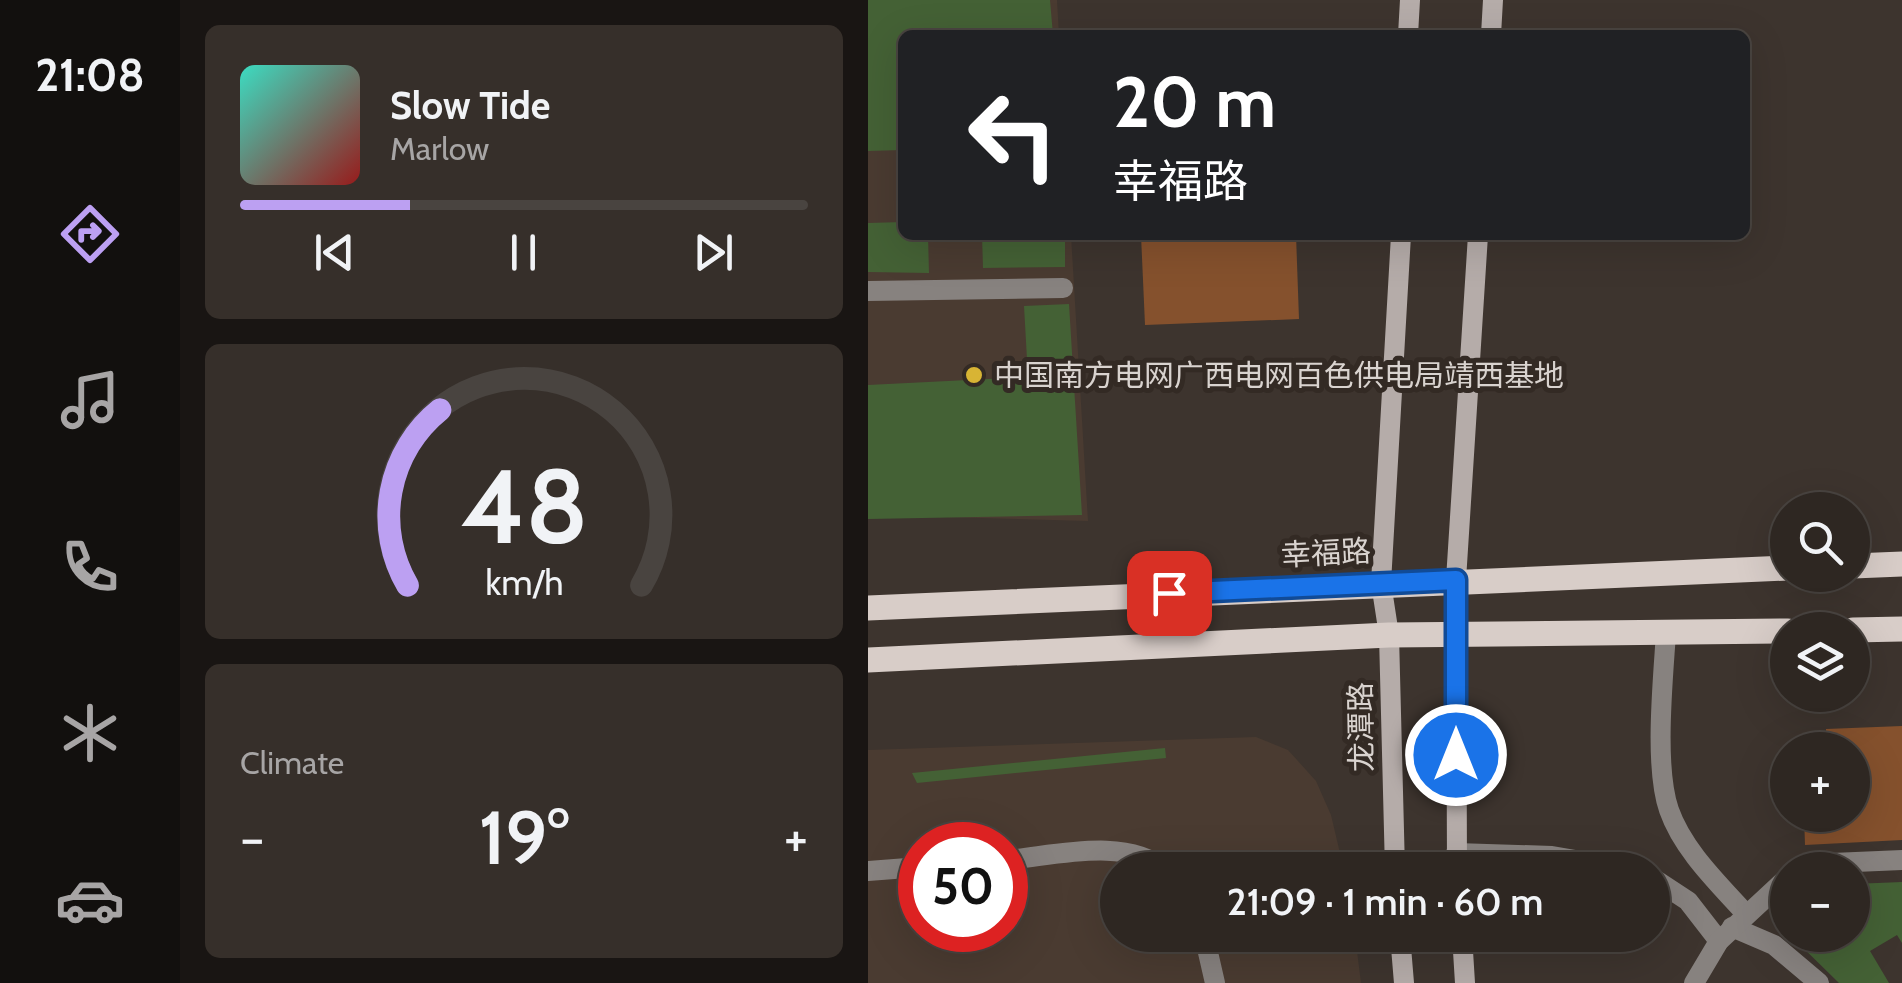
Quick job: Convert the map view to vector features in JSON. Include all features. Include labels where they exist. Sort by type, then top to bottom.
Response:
[{"type":"main road","points":[[1408,30],[1410,0]]},
{"type":"main road","points":[[1491,30],[1494,0]]},
{"type":"main road","name":"龙潭路","points":[[1395,852],[1389,635],[1381,583],[1400,240]]},
{"type":"main road","points":[[1456,852],[1456,580],[1478,240]]},
{"type":"main road","points":[[1870,565],[1902,564]]},
{"type":"main road","name":"幸福路","points":[[868,608],[1770,569]]},
{"type":"main road","points":[[1870,630],[1902,629]]},
{"type":"main road","points":[[868,660],[1389,635],[1770,631]]},
{"type":"main road","points":[[1401,952],[1404,983]]},
{"type":"main road","points":[[1463,952],[1465,983]]},
{"type":"lane","points":[[868,291],[1063,288]]},
{"type":"lane","points":[[1666,634],[1663,784],[1669,810],[1732,928]]},
{"type":"lane","points":[[1028,858],[1100,853]]},
{"type":"lane","points":[[1870,861],[1902,860]]},
{"type":"lane","points":[[868,871],[898,869]]},
{"type":"lane","points":[[1670,889],[1732,928],[1774,945],[1819,983]]},
{"type":"lane","points":[[1694,983],[1707,955],[1770,893]]},
{"type":"lane","points":[[1208,952],[1214,983]]},
{"type":"shaded area","name":"中国南方电网广西电网百色供电局靖西基地","points":[[868,0],[1057,0],[1059,30],[898,30],[898,240],[1071,240],[1088,521],[868,515]]},
{"type":"shaded area","points":[[1256,737],[1288,750],[1316,781],[1331,815],[1340,852],[1100,852],[1100,952],[1357,952],[1361,983],[868,983],[868,750]]},
{"type":"green space","points":[[868,0],[1050,0],[1053,30],[898,30],[898,150],[868,151]]},
{"type":"green space","points":[[898,222],[898,240],[928,240],[929,273],[868,272],[868,223]]},
{"type":"green space","points":[[982,240],[1065,240],[1065,267],[983,268]]},
{"type":"green space","points":[[1069,304],[1082,515],[868,519],[868,385],[1028,377],[1024,306]]},
{"type":"green space","points":[[1165,748],[1166,758],[917,783],[912,773]]},
{"type":"green space","points":[[1902,882],[1902,943],[1897,935],[1870,951],[1870,883]]},
{"type":"green space","points":[[1870,951],[1889,983],[1839,983],[1807,952]]},
{"type":"building","points":[[1141,240],[1296,240],[1299,319],[1145,325]]},
{"type":"building","points":[[1903,726],[1903,840],[1805,845],[1805,832],[1870,832],[1870,732],[1826,729]]},
{"type":"place","name":"中国南方电网广西电网百色供电局靖西基地","points":[[974,375]]},
{"type":"route","points":[[1169,593],[1456,580],[1456,755]]}]
